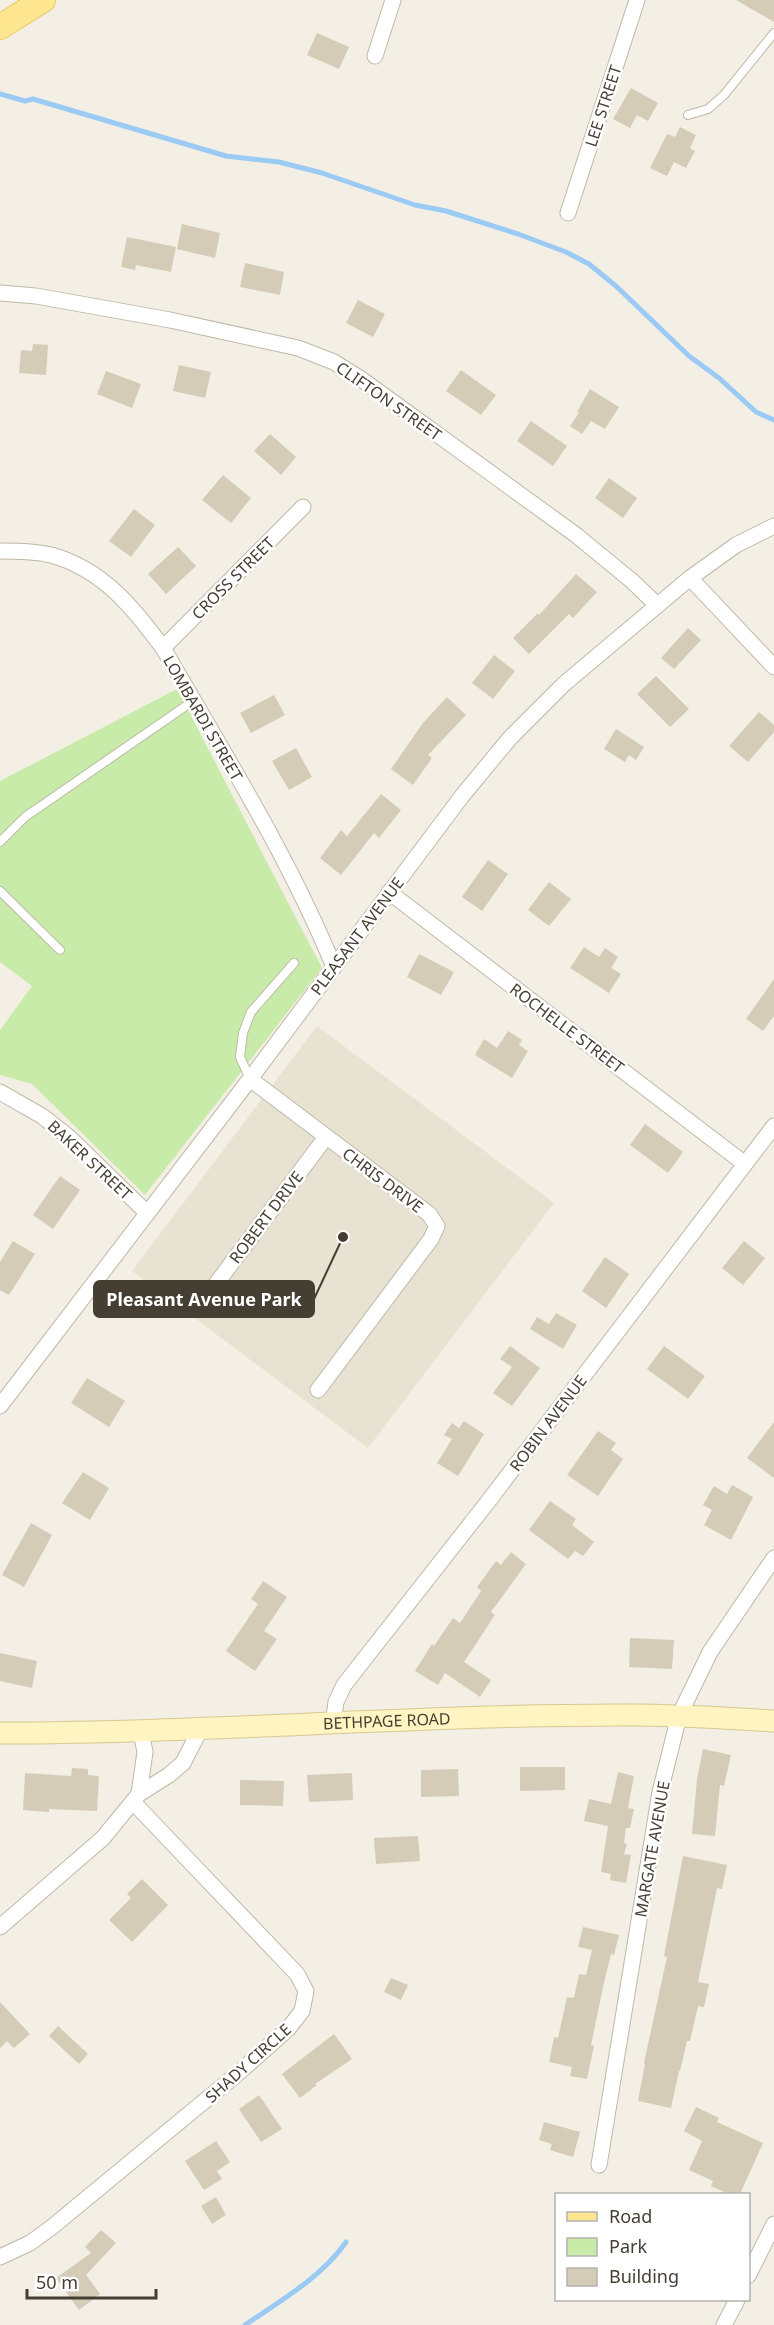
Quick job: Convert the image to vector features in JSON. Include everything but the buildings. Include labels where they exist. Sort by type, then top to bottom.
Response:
[{"type":"main road","points":[[0,27],[43,0]]},
{"type":"street","points":[[375,56],[393,0]]},
{"type":"street","name":"LEE STREET","points":[[568,213],[637,0]]},
{"type":"street","name":"CLIFTON STREET","points":[[0,293],[36,296],[170,320],[298,348],[334,362],[361,379],[576,535],[632,581],[657,605]]},
{"type":"street","name":"CROSS STREET","points":[[163,648],[303,507]]},
{"type":"street","name":"PLEASANT AVENUE","points":[[0,1406],[250,1079],[462,796],[510,738],[564,684],[690,578],[736,546],[774,526]]},
{"type":"street","name":"LOMBARDI STREET","points":[[0,551],[50,555],[85,569],[117,592],[145,624],[163,648],[271,836],[316,924],[334,967]]},
{"type":"street","points":[[690,578],[774,667]]},
{"type":"street","name":"ROCHELLE STREET","points":[[389,892],[745,1164]]},
{"type":"street","name":"CHRIS DRIVE","points":[[250,1079],[429,1214],[437,1226],[431,1239],[318,1390]]},
{"type":"street","name":"BAKER STREET","points":[[0,1092],[42,1116],[70,1138],[147,1213]]},
{"type":"street","name":"ROBIN AVENUE","points":[[333,1724],[336,1702],[344,1685],[494,1493],[774,1126]]},
{"type":"street","name":"ROBERT DRIVE","points":[[207,1296],[326,1137]]},
{"type":"street","name":"MARGATE AVENUE","points":[[599,2165],[660,1792],[680,1716],[710,1652],[774,1558]]},
{"type":"street","name":"BETHPAGE ROAD","points":[[0,1733],[141,1732],[621,1714],[774,1721]]},
{"type":"street","points":[[0,1927],[96,1845],[136,1798],[183,1763],[201,1728]]},
{"type":"street","points":[[136,1798],[145,1752],[141,1732]]},
{"type":"street","name":"SHADY CIRCLE","points":[[0,2257],[30,2243],[52,2227],[243,2069],[288,2029],[302,2011],[306,1991],[297,1974],[136,1798]]},
{"type":"street","points":[[750,2272],[774,2224]]},
{"type":"street","points":[[724,2325],[736,2301]]},
{"type":"lane","points":[[688,115],[708,109],[724,95],[774,33]]},
{"type":"lane","points":[[0,842],[25,817],[193,701]]},
{"type":"lane","points":[[0,891],[60,950]]},
{"type":"lane","points":[[250,1079],[240,1057],[247,1022],[251,1012],[294,963]]},
{"type":"shaded area","points":[[317,1026],[554,1203],[368,1448],[132,1271]]},
{"type":"green space","points":[[177,689],[322,968],[145,1195],[32,1084],[0,1075],[0,1030],[32,986],[0,962],[0,781]]},
{"type":"waterway","points":[[0,94],[25,101],[33,99],[226,156],[279,162],[322,173],[415,205],[446,211],[518,234],[566,252],[589,264],[616,286],[689,356],[719,378],[756,412],[774,420]]},
{"type":"waterway","points":[[245,2325],[313,2277],[346,2242]]},
{"type":"place","name":"Pleasant Avenue Park","points":[[343,1237]]}]
